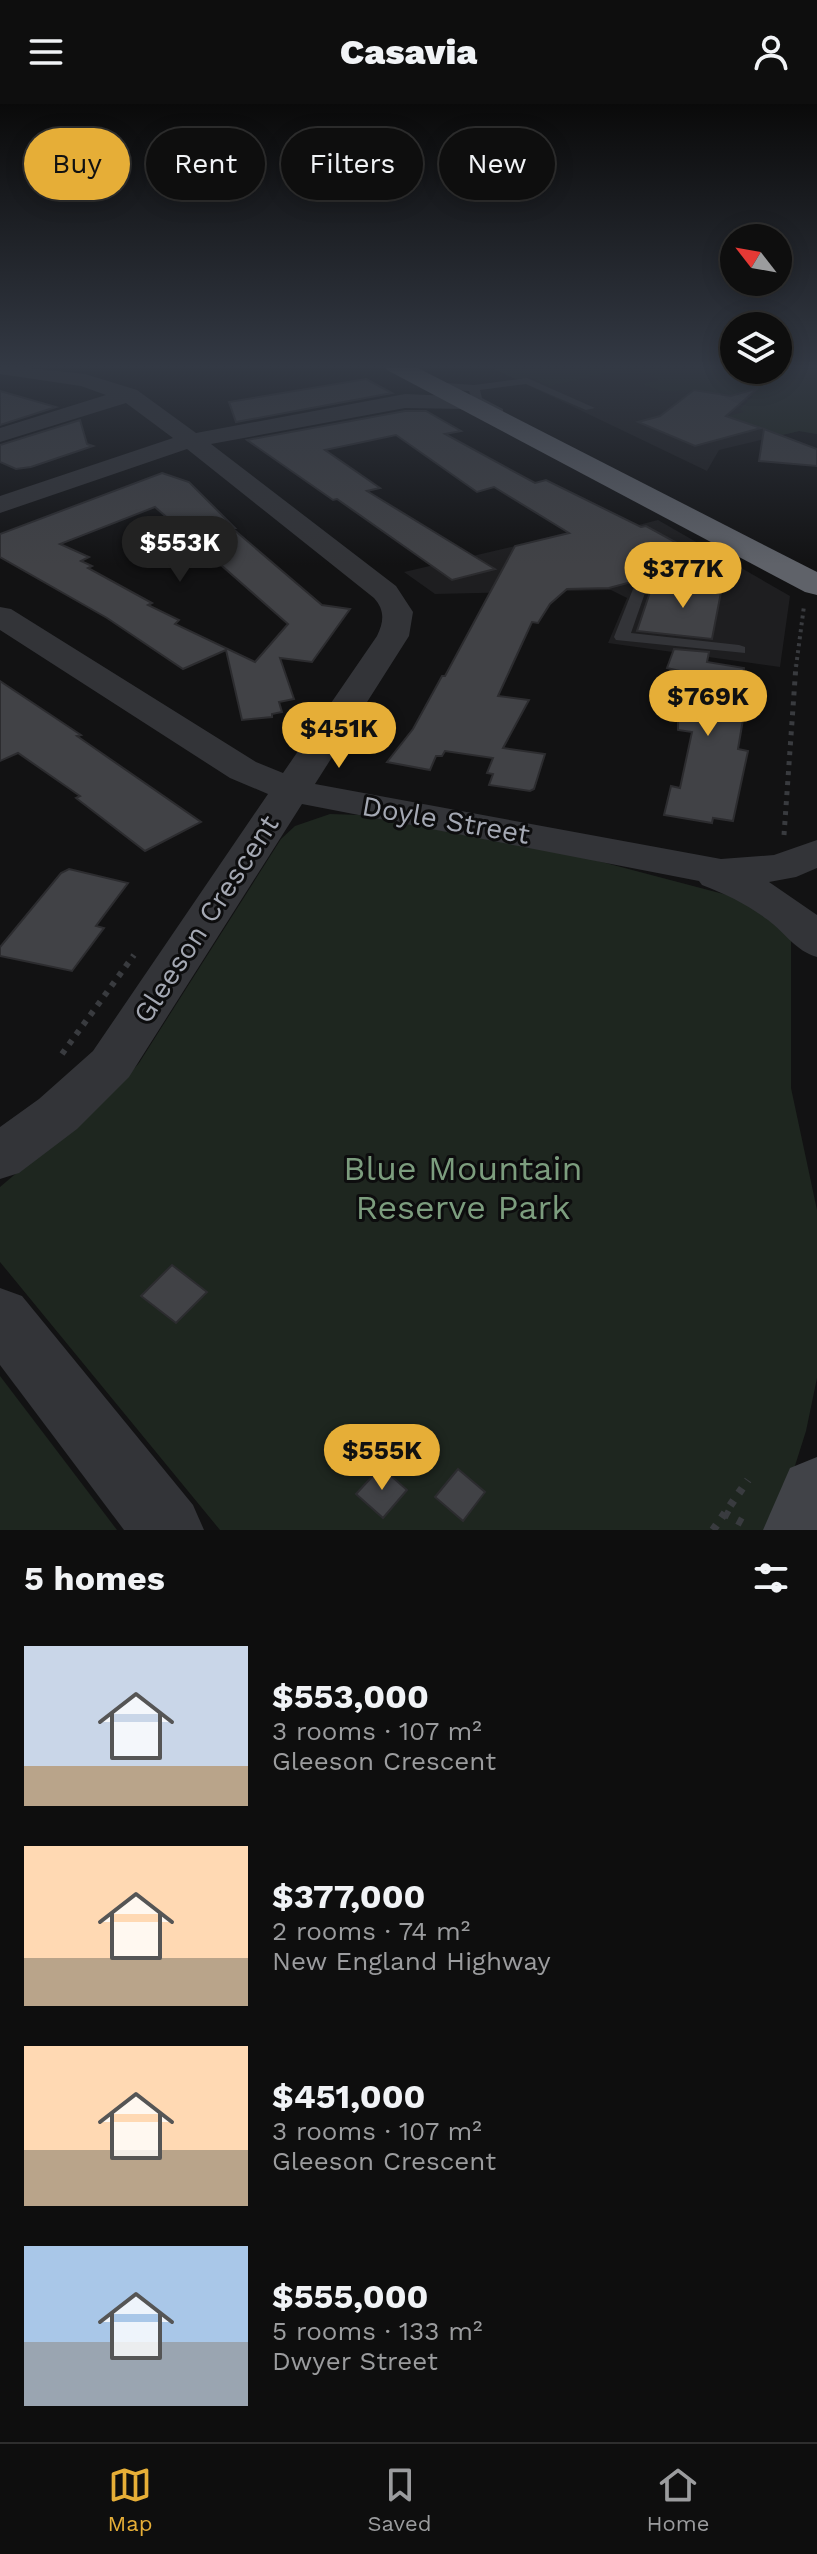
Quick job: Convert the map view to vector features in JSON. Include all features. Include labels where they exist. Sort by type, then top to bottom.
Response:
[{"type":"highway","points":[[524,432],[811,590]]},
{"type":"highway","points":[[546,432],[817,561]]},
{"type":"main road","points":[[782,1488],[802,1530]]},
{"type":"street","name":"Gleeson Crescent","points":[[0,1157],[58,1114],[111,1064],[393,636],[400,619],[399,611],[385,592],[179,432]]},
{"type":"street","points":[[0,505],[142,454],[242,432]]},
{"type":"street","name":"Doyle Street","points":[[0,616],[224,759],[291,790],[345,803],[592,846],[698,869],[768,899],[798,922],[817,942]]},
{"type":"street","name":"Doyle Street","points":[[698,869],[763,871],[801,862],[797,849]]},
{"type":"street","points":[[0,1316],[168,1530]]},
{"type":"lane","points":[[703,570],[640,587],[622,637],[739,650]]},
{"type":"path","points":[[797,849],[783,838],[796,669],[811,590]]},
{"type":"path","points":[[713,1530],[724,1513],[782,1488]]},
{"type":"path","points":[[724,1513],[754,1530]]},
{"type":"shaded area","points":[[625,432],[797,432],[719,450],[707,471]]},
{"type":"shaded area","points":[[658,520],[790,596],[780,667],[608,643],[627,598],[611,590],[435,594],[404,572],[532,542],[544,549]]},
{"type":"green space","points":[[772,432],[797,432],[782,435]]},
{"type":"green space","name":"Blue Mountain Reserve Park","points":[[330,814],[359,815],[579,856],[746,900],[791,939],[791,1088],[817,1210],[817,1378],[806,1431],[786,1494],[767,1530],[220,1530],[0,1262],[0,1187],[119,1086],[139,1063],[281,839],[295,826]]},
{"type":"green space","points":[[0,1376],[117,1530],[0,1530]]},
{"type":"building","points":[[43,432],[83,432],[87,444],[93,446],[16,469],[0,462],[0,445]]},
{"type":"building","points":[[293,432],[458,432],[445,434],[535,483],[546,480],[641,527],[646,526],[710,561],[609,588],[567,589],[550,604],[538,623],[532,622],[498,696],[529,700],[503,748],[545,754],[534,789],[489,785],[493,774],[487,773],[493,758],[445,751],[442,756],[436,756],[430,770],[387,762],[413,729],[442,676],[445,676],[515,546],[569,533],[494,487],[477,492],[396,435],[325,450],[380,488],[367,491],[495,569],[452,580],[247,440]]},
{"type":"building","points":[[661,432],[748,432],[695,446]]},
{"type":"building","points":[[764,432],[817,449],[817,466],[759,461]]},
{"type":"building","points":[[162,473],[189,482],[235,528],[232,528],[322,605],[350,609],[312,662],[280,658],[294,699],[279,702],[282,712],[272,714],[272,717],[242,720],[226,650],[183,669],[107,618],[0,557],[0,534]],"holes":[[[155,507],[288,624],[255,662],[175,624],[179,620],[88,568],[92,566],[81,561],[89,557],[60,544]]]},
{"type":"building","points":[[704,577],[722,587],[712,639],[637,631],[650,592]]},
{"type":"building","points":[[674,649],[709,652],[707,662],[744,668],[739,701],[746,702],[738,749],[748,751],[733,821],[713,818],[712,823],[664,815],[671,786],[680,788],[692,732],[678,730],[678,715],[675,715],[680,671],[667,668]]},
{"type":"building","points":[[0,681],[201,822],[145,851],[76,798],[80,796],[18,753],[0,761]]},
{"type":"building","points":[[69,869],[128,883],[96,926],[104,928],[72,971],[0,956],[0,947],[61,873]]},
{"type":"building","points":[[172,1265],[207,1292],[176,1323],[141,1296]]},
{"type":"building","points":[[381,1467],[407,1490],[383,1518],[356,1494]]},
{"type":"building","points":[[458,1469],[485,1492],[463,1521],[435,1497]]}]
